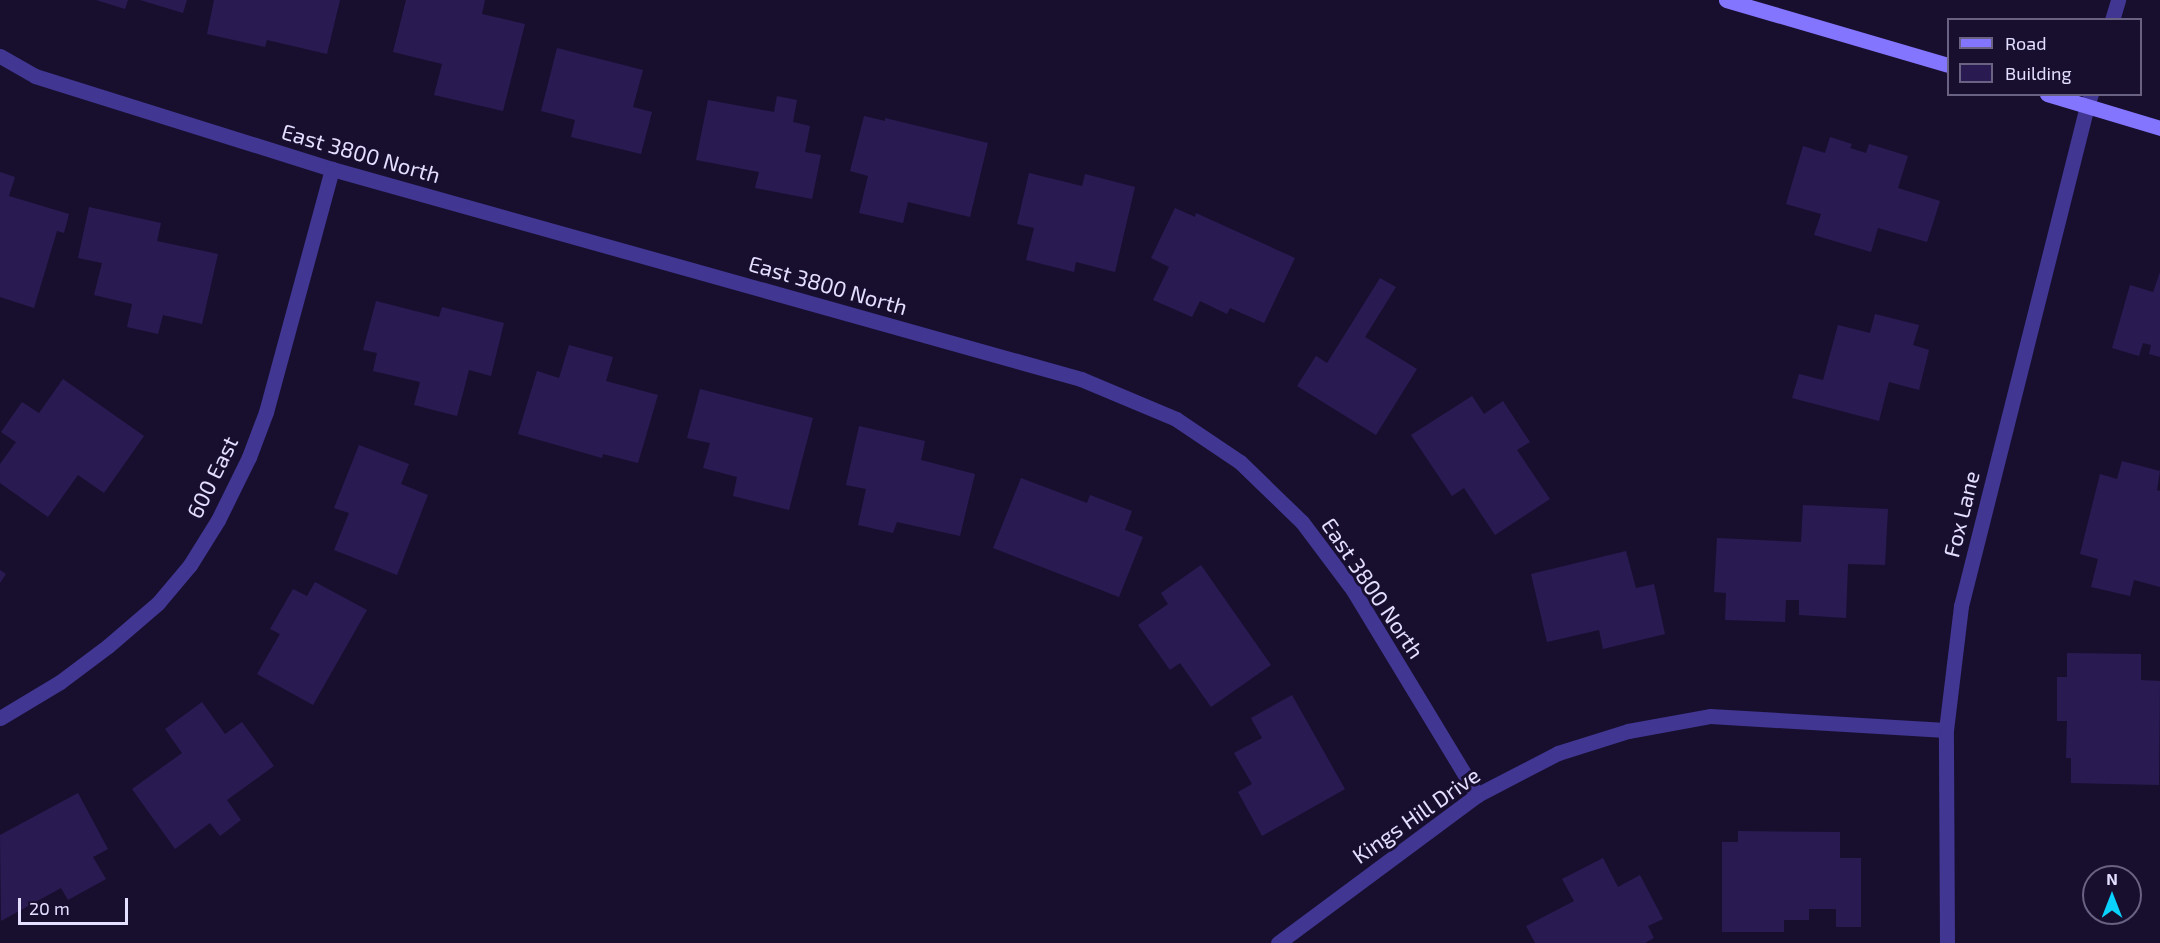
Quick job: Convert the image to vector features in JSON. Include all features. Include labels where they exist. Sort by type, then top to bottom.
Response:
[{"type":"street","points":[[1726,0],[1947,65]]},
{"type":"street","points":[[2113,18],[2118,0]]},
{"type":"street","name":"East 3800 North","points":[[0,56],[35,76],[332,169],[1081,379],[1176,419],[1239,462],[1302,522],[1353,590],[1477,795]]},
{"type":"street","points":[[2061,96],[2089,100],[2160,128]]},
{"type":"street","name":"Fox Lane","points":[[1947,943],[1947,730],[1961,606],[2089,100]]},
{"type":"street","name":"600 East","points":[[0,718],[60,682],[108,646],[158,603],[190,565],[218,520],[249,457],[266,412],[332,169]]},
{"type":"street","name":"Kings Hill Drive","points":[[1278,943],[1477,795],[1558,753],[1628,732],[1710,716],[1947,730]]},
{"type":"building","points":[[96,0],[128,0],[125,9]]},
{"type":"building","points":[[140,0],[187,0],[183,13]]},
{"type":"building","points":[[214,0],[340,0],[327,54],[267,40],[265,47],[207,34]]},
{"type":"building","points":[[406,0],[485,0],[482,14],[525,24],[503,111],[434,95],[442,64],[393,52]]},
{"type":"building","points":[[557,48],[643,70],[633,107],[652,112],[641,154],[571,137],[575,120],[541,111]]},
{"type":"building","points":[[777,96],[797,100],[793,122],[810,126],[805,152],[821,155],[812,199],[755,188],[759,172],[696,160],[708,100],[774,112]]},
{"type":"building","points":[[864,116],[885,121],[885,118],[988,143],[970,217],[908,202],[903,223],[859,213],[868,176],[850,171]]},
{"type":"building","points":[[1830,137],[1852,144],[1850,148],[1866,153],[1869,144],[1908,156],[1898,188],[1940,201],[1927,242],[1878,228],[1871,252],[1814,235],[1821,214],[1786,204],[1803,146],[1825,153]]},
{"type":"building","points":[[0,172],[15,177],[9,196],[69,214],[64,233],[57,231],[34,308],[0,297]]},
{"type":"building","points":[[1029,173],[1082,186],[1085,174],[1135,187],[1115,272],[1076,262],[1074,272],[1026,260],[1034,228],[1017,224]]},
{"type":"building","points":[[89,207],[161,223],[157,241],[218,254],[202,324],[163,315],[158,334],[127,327],[132,304],[94,295],[102,263],[78,258]]},
{"type":"building","points":[[1175,208],[1195,217],[1196,213],[1295,258],[1264,323],[1230,308],[1227,314],[1200,301],[1192,317],[1153,300],[1169,267],[1151,258]]},
{"type":"building","points":[[2160,272],[2160,357],[2149,354],[2151,345],[2143,343],[2139,356],[2112,348],[2130,285],[2153,292]]},
{"type":"building","points":[[1380,278],[1396,287],[1365,337],[1417,369],[1376,435],[1297,386],[1316,356],[1327,363]]},
{"type":"building","points":[[376,301],[439,317],[442,307],[504,323],[491,376],[469,370],[457,416],[414,405],[420,382],[373,371],[377,353],[363,350]]},
{"type":"building","points":[[1875,314],[1919,325],[1913,345],[1929,350],[1919,390],[1889,382],[1879,421],[1792,398],[1799,374],[1823,380],[1838,325],[1870,333]]},
{"type":"building","points":[[569,345],[613,357],[606,381],[658,395],[638,463],[603,454],[602,458],[518,434],[537,371],[559,378]]},
{"type":"building","points":[[63,379],[144,436],[104,493],[78,475],[48,517],[0,483],[0,464],[16,442],[1,432],[22,402],[39,413]]},
{"type":"building","points":[[700,389],[813,418],[789,510],[733,496],[737,477],[703,468],[710,443],[687,438]]},
{"type":"building","points":[[1472,396],[1484,414],[1503,401],[1530,442],[1517,450],[1550,499],[1495,535],[1464,488],[1452,496],[1411,435]]},
{"type":"building","points":[[859,426],[925,441],[921,460],[975,474],[960,536],[897,522],[893,533],[858,525],[866,489],[846,485]]},
{"type":"building","points":[[359,445],[409,464],[401,484],[428,495],[397,575],[334,550],[349,513],[334,508]]},
{"type":"building","points":[[2122,461],[2160,471],[2157,490],[2160,491],[2160,587],[2134,580],[2130,596],[2091,587],[2098,559],[2080,554],[2100,474],[2117,479]]},
{"type":"building","points":[[1021,478],[1087,503],[1090,495],[1132,511],[1125,530],[1143,537],[1119,597],[993,548]]},
{"type":"building","points":[[1803,505],[1888,509],[1885,565],[1848,564],[1846,618],[1799,615],[1799,600],[1786,600],[1785,622],[1725,620],[1726,593],[1714,592],[1717,538],[1801,542]]},
{"type":"building","points":[[1626,551],[1636,588],[1654,584],[1665,634],[1603,649],[1599,630],[1547,642],[1531,574]]},
{"type":"building","points":[[1201,565],[1271,665],[1211,707],[1180,663],[1170,670],[1138,625],[1168,604],[1161,593]]},
{"type":"building","points":[[0,570],[6,574],[0,583]]},
{"type":"building","points":[[315,582],[367,610],[313,705],[257,674],[280,634],[270,629],[293,589],[307,596]]},
{"type":"building","points":[[2067,653],[2141,654],[2141,680],[2160,681],[2159,785],[2071,783],[2071,758],[2066,758],[2067,721],[2057,721],[2057,677],[2067,677]]},
{"type":"building","points":[[1292,695],[1345,789],[1262,836],[1238,792],[1252,784],[1234,753],[1262,738],[1251,718]]},
{"type":"building","points":[[202,702],[225,734],[242,722],[274,766],[227,800],[241,820],[220,836],[210,823],[175,849],[132,789],[182,753],[165,729]]},
{"type":"building","points":[[78,793],[108,849],[93,857],[106,879],[68,900],[61,888],[1,921],[0,835]]},
{"type":"building","points":[[1738,831],[1840,832],[1840,858],[1861,858],[1861,927],[1836,927],[1836,909],[1809,909],[1809,920],[1784,920],[1784,932],[1722,932],[1722,842],[1738,842]]},
{"type":"building","points":[[1603,858],[1618,887],[1640,875],[1663,919],[1648,926],[1654,938],[1645,943],[1535,943],[1526,926],[1574,901],[1562,879]]}]
